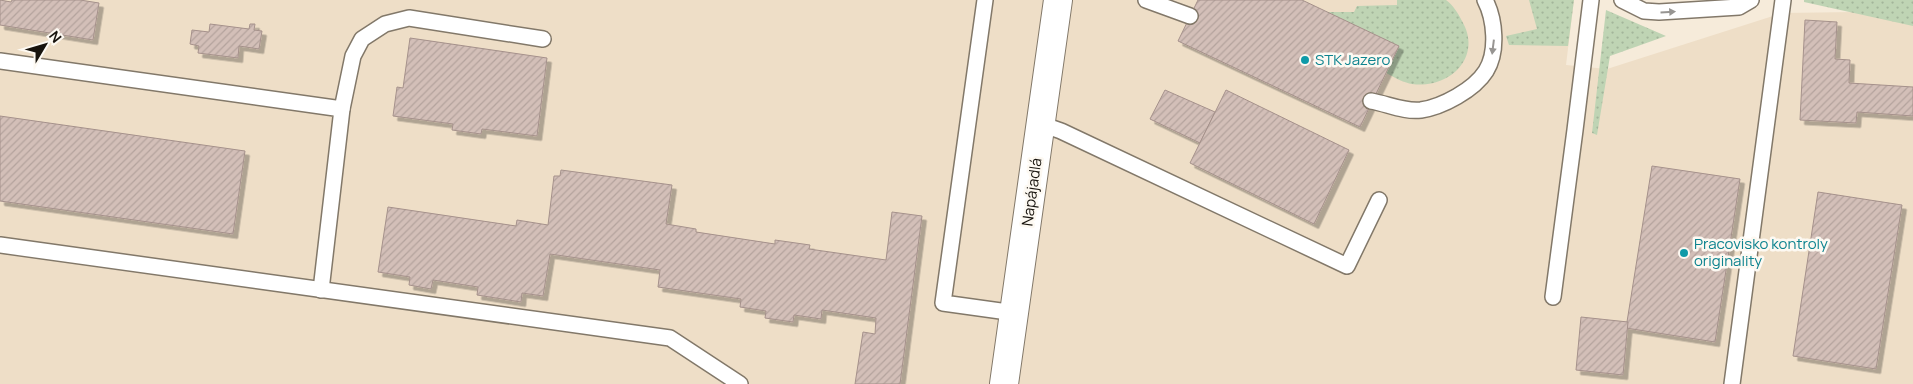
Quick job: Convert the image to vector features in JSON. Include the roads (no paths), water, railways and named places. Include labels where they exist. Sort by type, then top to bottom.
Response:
[{"type":"street","name":"Napájadlá","points":[[1004,384],[1058,0]]},
{"type":"lane","points":[[985,0],[943,303],[1015,313]]},
{"type":"lane","points":[[1146,0],[1190,16]]},
{"type":"lane","points":[[1371,101],[1402,110],[1421,110],[1439,105],[1456,97],[1470,87],[1486,71],[1492,54],[1494,36],[1485,0]]},
{"type":"lane","points":[[1553,297],[1591,0]]},
{"type":"lane","points":[[1622,0],[1644,11],[1659,12],[1739,7],[1751,0]]},
{"type":"lane","points":[[1732,384],[1783,0]]},
{"type":"lane","points":[[321,290],[342,109],[353,56],[362,39],[385,24],[409,18],[543,39]]},
{"type":"lane","points":[[0,61],[342,109]]},
{"type":"lane","points":[[1041,124],[1061,131],[1347,266],[1379,200]]},
{"type":"lane","points":[[0,246],[670,338],[740,384]]},
{"type":"place","name":"STK Jazero","points":[[1305,60]]},
{"type":"place","name":"Pracovisko kontroly originality","points":[[1684,253]]}]
